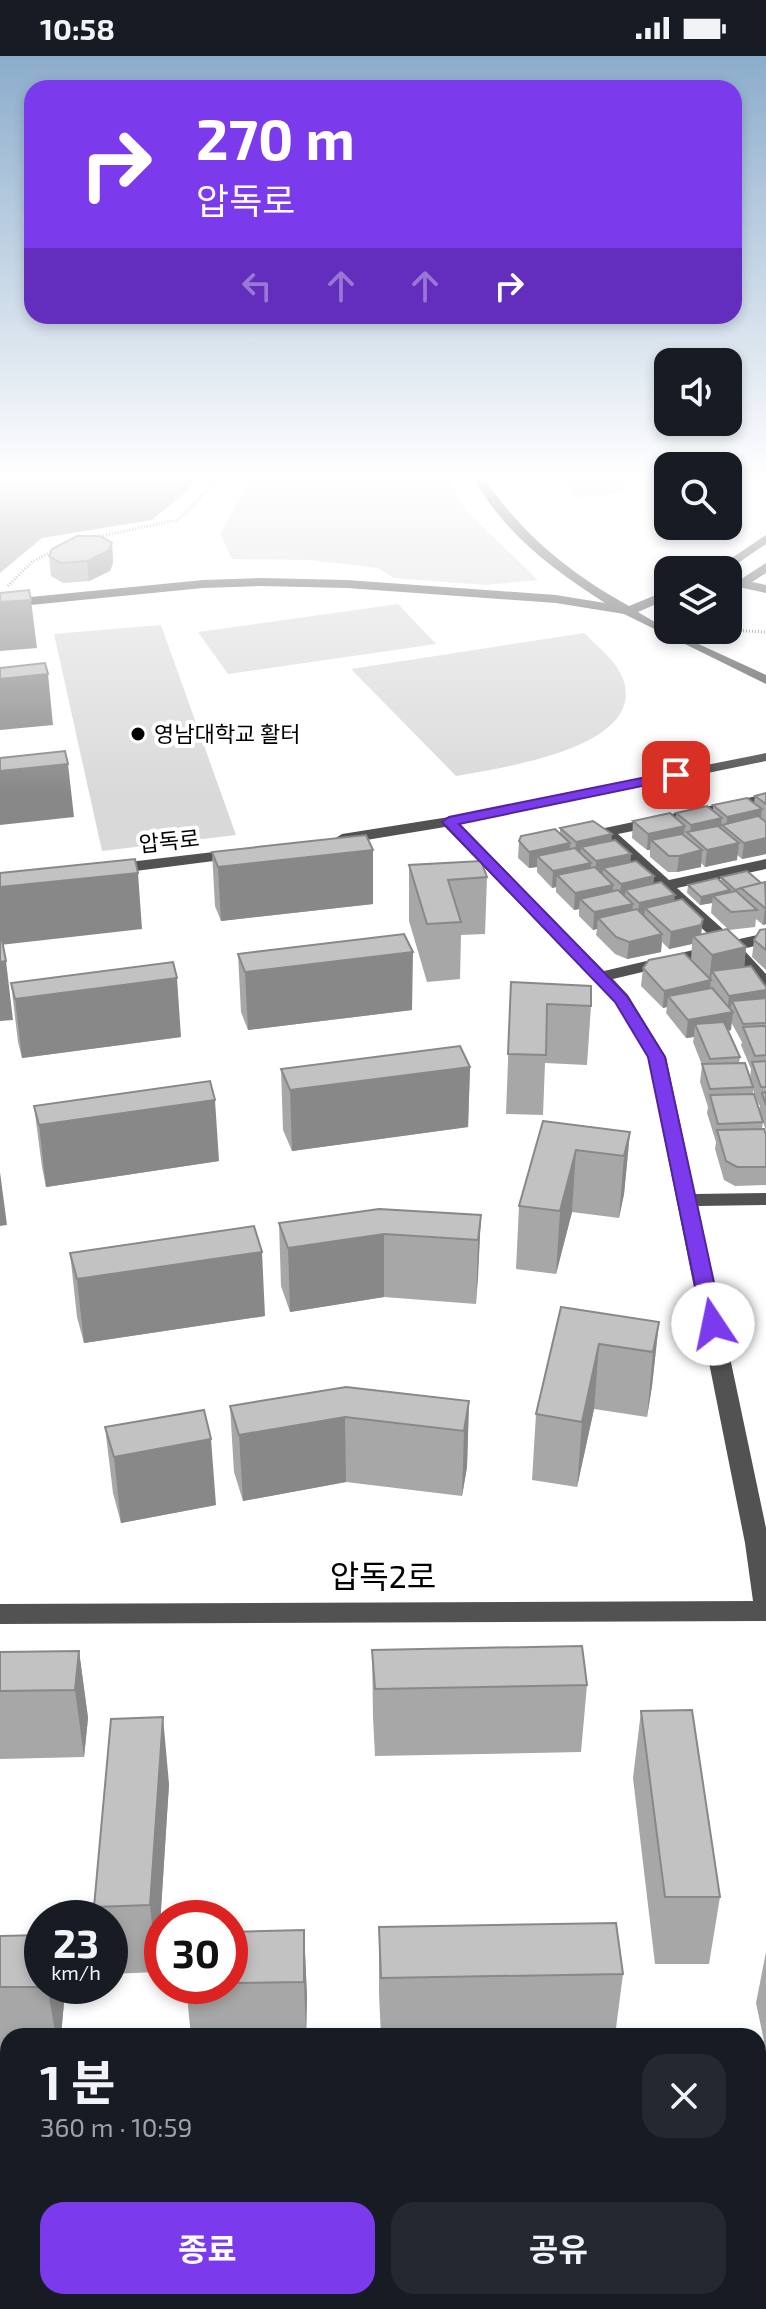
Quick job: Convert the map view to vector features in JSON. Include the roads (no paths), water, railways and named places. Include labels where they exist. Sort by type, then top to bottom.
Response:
[{"type":"street","points":[[0,604],[191,585]]},
{"type":"street","points":[[366,585],[556,599],[629,611],[654,600]]},
{"type":"street","points":[[588,585],[645,624],[766,680]]},
{"type":"street","points":[[319,842],[449,822],[766,757]]},
{"type":"street","points":[[766,799],[606,832],[731,946],[766,985]]},
{"type":"street","points":[[449,822],[622,999],[657,1057],[758,1547],[766,1608]]},
{"type":"street","name":"압독로","points":[[93,870],[170,865],[259,851]]},
{"type":"street","points":[[665,886],[766,864]]},
{"type":"street","points":[[600,977],[766,938]]},
{"type":"street","points":[[688,1200],[766,1199]]},
{"type":"street","name":"압독2로","points":[[0,1614],[766,1608]]},
{"type":"place","name":"영남대학교 활터","points":[[138,734]]}]
